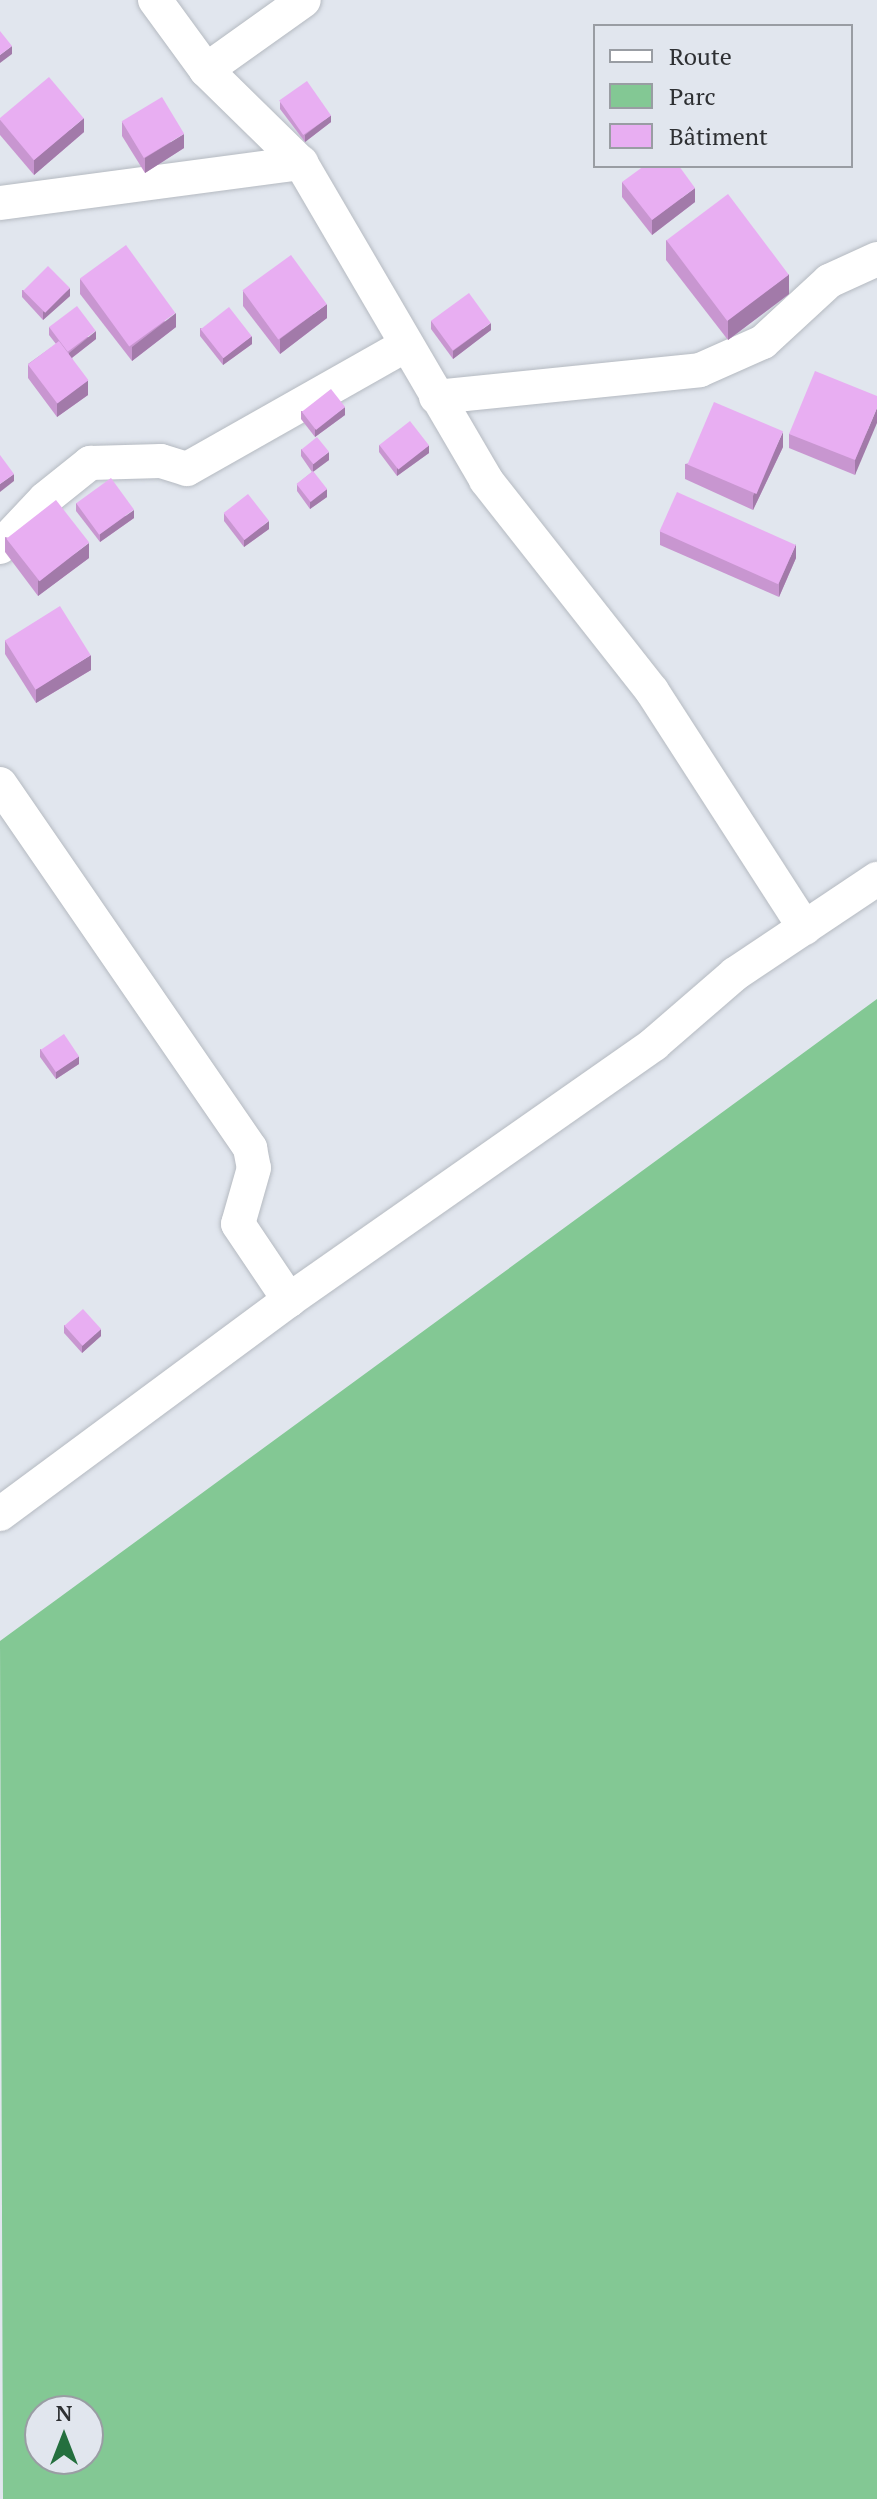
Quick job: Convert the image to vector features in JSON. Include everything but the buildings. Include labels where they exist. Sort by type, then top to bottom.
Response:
[{"type":"street","points":[[155,0],[206,70],[301,163],[329,204],[404,346],[486,480],[692,749],[805,928]]},
{"type":"street","points":[[206,70],[304,0]]},
{"type":"street","points":[[0,203],[301,163]]},
{"type":"street","points":[[436,397],[700,370],[763,342],[829,281],[877,259]]},
{"type":"street","points":[[0,547],[45,499],[90,463],[161,461],[187,469],[404,346]]},
{"type":"street","points":[[0,784],[250,1148],[254,1168],[238,1224],[289,1300]]},
{"type":"street","points":[[0,1514],[289,1300],[560,1113],[688,1018],[735,974],[877,879]]},
{"type":"green space","points":[[877,999],[877,2499],[3,2499],[0,1641]]}]
